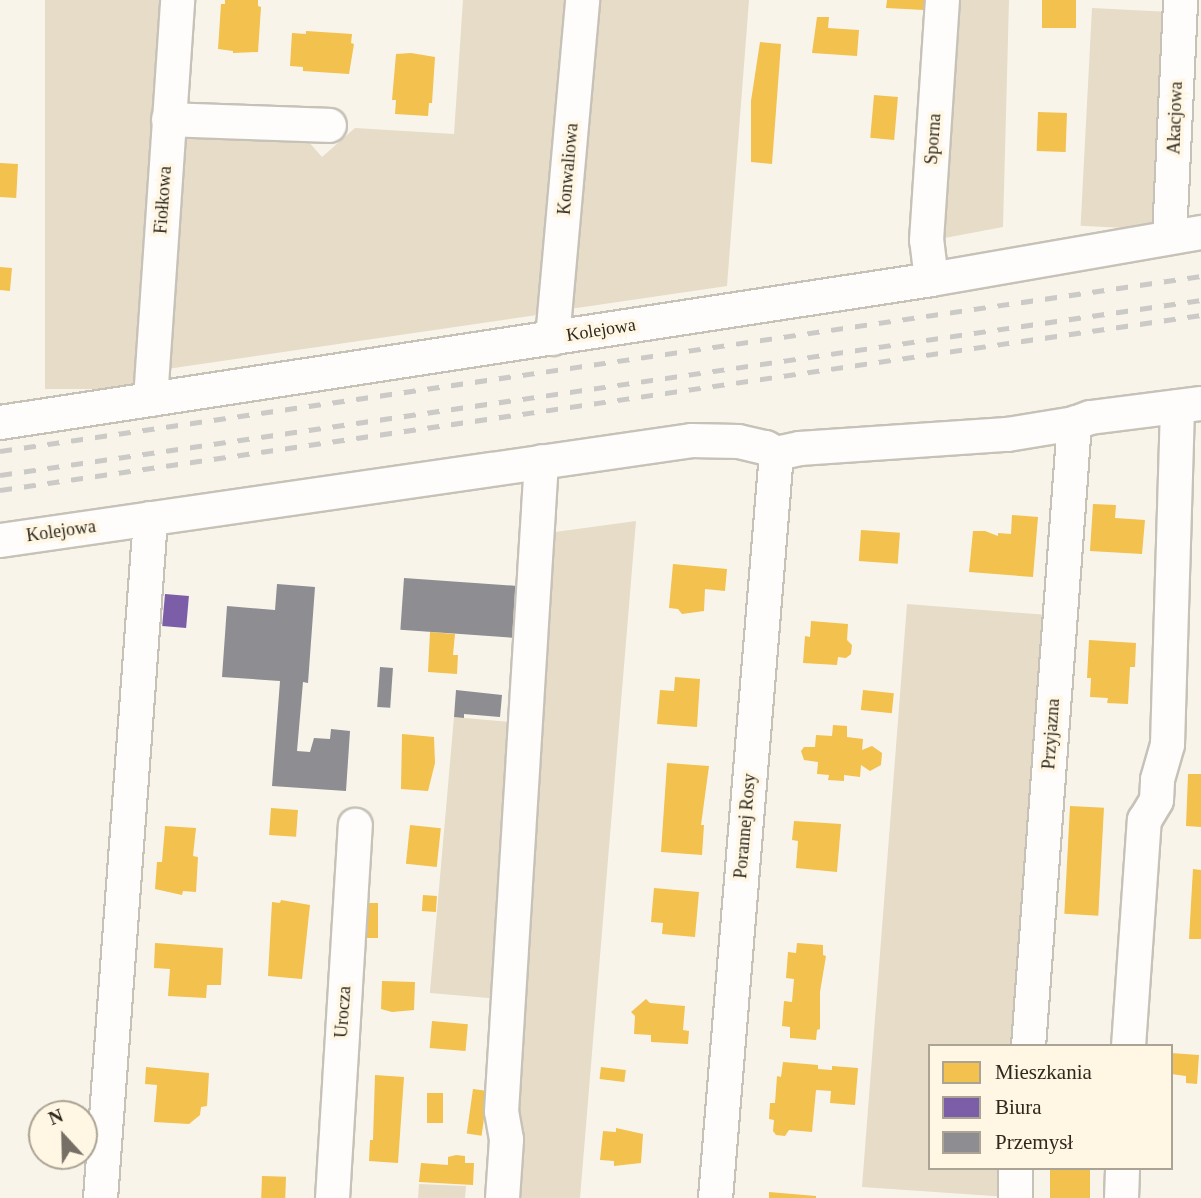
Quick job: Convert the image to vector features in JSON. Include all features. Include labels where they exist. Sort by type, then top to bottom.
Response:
[{"type":"street","name":"Fiołkowa","points":[[150,399],[177,0]]},
{"type":"street","name":"Konwaliowa","points":[[552,338],[582,0]]},
{"type":"street","name":"Sporna","points":[[931,279],[926,240],[942,0]]},
{"type":"street","name":"Akacjowa","points":[[1169,236],[1180,0]]},
{"type":"street","points":[[168,119],[330,125]]},
{"type":"street","name":"Kolejowa","points":[[0,422],[931,279],[1201,232]]},
{"type":"street","points":[[1128,1044],[1144,820],[1156,800],[1157,779],[1167,744],[1189,404]]},
{"type":"street","name":"Kolejowa","points":[[0,540],[541,461],[719,439],[757,444],[776,453],[799,448],[1007,434],[1074,423],[1090,417],[1189,404]]},
{"type":"street","name":"Przyjazna","points":[[1028,1044],[1074,423]]},
{"type":"street","name":"Porannej Rosy","points":[[715,1198],[776,453]]},
{"type":"street","points":[[502,1198],[506,1139],[501,1111],[541,461]]},
{"type":"street","points":[[100,1198],[150,518]]},
{"type":"street","name":"Urocza","points":[[332,1198],[355,825]]},
{"type":"street","points":[[1015,1170],[1015,1198]]},
{"type":"street","points":[[1121,1198],[1122,1170]]},
{"type":"shaded area","points":[[45,0],[166,0],[166,389],[45,389]]},
{"type":"shaded area","points":[[463,0],[565,0],[537,315],[167,369],[184,137],[197,126],[300,132],[322,157],[355,128],[454,134]]},
{"type":"shaded area","points":[[595,0],[749,0],[727,286],[570,309]]},
{"type":"shaded area","points":[[949,0],[1009,0],[1003,227],[934,240]]},
{"type":"shaded area","points":[[1092,8],[1166,12],[1154,230],[1081,226]]},
{"type":"shaded area","points":[[636,521],[580,1198],[516,1198],[511,1125],[555,532]]},
{"type":"shaded area","points":[[907,604],[1048,615],[1018,1044],[928,1044],[928,1170],[1010,1170],[1008,1197],[862,1187]]},
{"type":"shaded area","points":[[454,717],[516,722],[492,998],[430,993]]},
{"type":"shaded area","points":[[419,1184],[466,1186],[465,1198],[418,1198]]},
{"type":"building: Mieszkania","points":[[225,0],[258,0],[258,6],[261,7],[258,52],[233,53],[218,49],[221,4],[225,4]]},
{"type":"building: Mieszkania","points":[[887,0],[925,0],[924,10],[886,8]]},
{"type":"building: Mieszkania","points":[[1042,0],[1076,0],[1076,28],[1042,28]]},
{"type":"building: Mieszkania","points":[[817,17],[829,17],[828,28],[859,30],[857,56],[812,53]]},
{"type":"building: Mieszkania","points":[[306,31],[352,34],[351,43],[354,44],[349,74],[303,71],[303,67],[290,66],[292,33],[306,34]]},
{"type":"building: Mieszkania","points":[[760,42],[781,44],[772,164],[751,162],[751,101]]},
{"type":"building: Mieszkania","points":[[411,53],[435,57],[432,103],[429,103],[428,116],[395,114],[396,100],[392,100],[396,54]]},
{"type":"building: Mieszkania","points":[[874,95],[898,97],[894,140],[870,138]]},
{"type":"building: Mieszkania","points":[[1038,112],[1067,113],[1066,152],[1037,151]]},
{"type":"building: Mieszkania","points":[[0,163],[18,164],[16,198],[0,197]]},
{"type":"building: Mieszkania","points":[[0,267],[12,268],[10,291],[0,290]]},
{"type":"building: Mieszkania","points":[[1093,504],[1116,505],[1115,518],[1145,520],[1142,554],[1090,551]]},
{"type":"building: Mieszkania","points":[[1012,515],[1038,517],[1033,577],[969,572],[973,531],[985,531],[998,536],[998,533],[1011,534]]},
{"type":"building: Mieszkania","points":[[861,530],[900,533],[898,564],[859,561]]},
{"type":"building: Mieszkania","points":[[673,564],[727,569],[725,591],[705,589],[704,611],[682,614],[678,609],[669,608]]},
{"type":"building: Mieszkania","points":[[811,621],[848,624],[847,640],[852,645],[851,654],[846,658],[838,657],[837,665],[803,663],[805,636],[810,637]]},
{"type":"building: Mieszkania","points":[[430,632],[455,634],[453,655],[458,655],[457,674],[428,672]]},
{"type":"building: Mieszkania","points":[[1089,640],[1136,643],[1135,667],[1130,667],[1128,704],[1107,703],[1108,698],[1090,697],[1091,678],[1087,678]]},
{"type":"building: Mieszkania","points":[[675,677],[700,679],[697,727],[657,724],[660,690],[674,691]]},
{"type":"building: Mieszkania","points":[[863,690],[894,693],[892,713],[861,710]]},
{"type":"building: Mieszkania","points":[[833,725],[847,726],[847,737],[863,739],[862,750],[872,746],[882,753],[881,765],[870,771],[861,765],[860,777],[844,775],[844,781],[828,780],[829,775],[817,774],[818,762],[804,760],[801,751],[804,747],[815,747],[816,735],[832,736]]},
{"type":"building: Mieszkania","points":[[402,734],[434,737],[435,763],[428,791],[401,789]]},
{"type":"building: Mieszkania","points":[[667,763],[709,766],[701,825],[704,825],[702,855],[661,852]]},
{"type":"building: Mieszkania","points":[[1188,774],[1201,774],[1201,827],[1186,826]]},
{"type":"building: Mieszkania","points":[[1070,806],[1104,808],[1098,916],[1064,914]]},
{"type":"building: Mieszkania","points":[[271,808],[298,810],[296,837],[269,835]]},
{"type":"building: Mieszkania","points":[[794,821],[841,824],[837,872],[796,868],[798,841],[792,840]]},
{"type":"building: Mieszkania","points":[[410,825],[441,828],[437,867],[406,864]]},
{"type":"building: Mieszkania","points":[[165,826],[196,828],[193,856],[198,857],[196,892],[183,891],[182,895],[155,889],[157,862],[162,862]]},
{"type":"building: Mieszkania","points":[[1193,869],[1201,870],[1201,939],[1189,939]]},
{"type":"building: Mieszkania","points":[[654,888],[699,892],[695,937],[662,934],[663,923],[651,922]]},
{"type":"building: Mieszkania","points":[[423,895],[437,896],[436,912],[422,911]]},
{"type":"building: Mieszkania","points":[[281,900],[310,905],[302,979],[268,976],[272,902],[280,903]]},
{"type":"building: Mieszkania","points":[[362,903],[378,903],[378,938],[362,938]]},
{"type":"building: Mieszkania","points":[[155,943],[223,948],[221,985],[207,985],[206,998],[168,996],[170,969],[154,968]]},
{"type":"building: Mieszkania","points":[[797,943],[823,945],[823,955],[826,956],[820,992],[820,1029],[817,1030],[816,1040],[790,1038],[790,1027],[782,1026],[784,1001],[792,1002],[794,979],[786,978],[788,952],[796,953]]},
{"type":"building: Mieszkania","points":[[382,981],[415,982],[414,1010],[392,1012],[381,1009]]},
{"type":"building: Mieszkania","points":[[646,999],[650,1003],[685,1006],[683,1030],[689,1031],[688,1044],[651,1042],[651,1035],[634,1034],[635,1016],[631,1012]]},
{"type":"building: Mieszkania","points":[[432,1021],[468,1024],[466,1051],[430,1048]]},
{"type":"building: Mieszkania","points":[[1173,1053],[1199,1055],[1197,1084],[1186,1083],[1186,1076],[1173,1074]]},
{"type":"building: Mieszkania","points":[[783,1062],[818,1065],[818,1069],[832,1070],[832,1066],[858,1068],[855,1105],[830,1103],[831,1091],[816,1090],[812,1132],[789,1130],[785,1136],[776,1135],[773,1131],[774,1120],[769,1119],[770,1103],[775,1103],[777,1076],[781,1077]]},
{"type":"building: Mieszkania","points":[[146,1067],[209,1073],[207,1106],[201,1107],[200,1115],[189,1124],[154,1122],[157,1085],[145,1084]]},
{"type":"building: Mieszkania","points":[[601,1067],[626,1070],[624,1082],[600,1079]]},
{"type":"building: Mieszkania","points":[[375,1075],[404,1077],[398,1163],[369,1161],[370,1140],[373,1140]]},
{"type":"building: Mieszkania","points":[[473,1089],[488,1091],[482,1136],[467,1134]]},
{"type":"building: Mieszkania","points":[[427,1093],[443,1093],[443,1123],[427,1123]]},
{"type":"building: Mieszkania","points":[[616,1128],[643,1134],[641,1163],[614,1166],[614,1161],[600,1160],[603,1131],[616,1132]]},
{"type":"building: Mieszkania","points":[[465,1156],[465,1163],[474,1163],[473,1185],[419,1182],[421,1163],[448,1165],[448,1157]]},
{"type":"building: Mieszkania","points":[[1050,1170],[1090,1170],[1090,1198],[1050,1198]]},
{"type":"building: Mieszkania","points":[[262,1176],[286,1177],[285,1198],[261,1198]]},
{"type":"building: Mieszkania","points":[[769,1192],[816,1196],[816,1198],[769,1198]]},
{"type":"building: Biura","points":[[165,594],[189,596],[186,628],[162,626]]},
{"type":"building: Przemysł","points":[[404,578],[522,586],[518,638],[400,630]]},
{"type":"building: Przemysł","points":[[277,584],[315,587],[308,683],[303,682],[297,751],[310,752],[314,738],[330,739],[331,729],[350,731],[346,791],[272,786],[280,681],[222,677],[227,606],[275,610]]},
{"type":"building: Przemysł","points":[[380,667],[393,668],[390,708],[377,707]]},
{"type":"building: Przemysł","points":[[456,690],[502,695],[500,717],[464,714],[464,718],[454,717]]},
{"type":"railway","points":[[0,451],[1201,276]]},
{"type":"railway","points":[[0,475],[1201,300]]},
{"type":"railway","points":[[0,490],[1201,315]]}]
